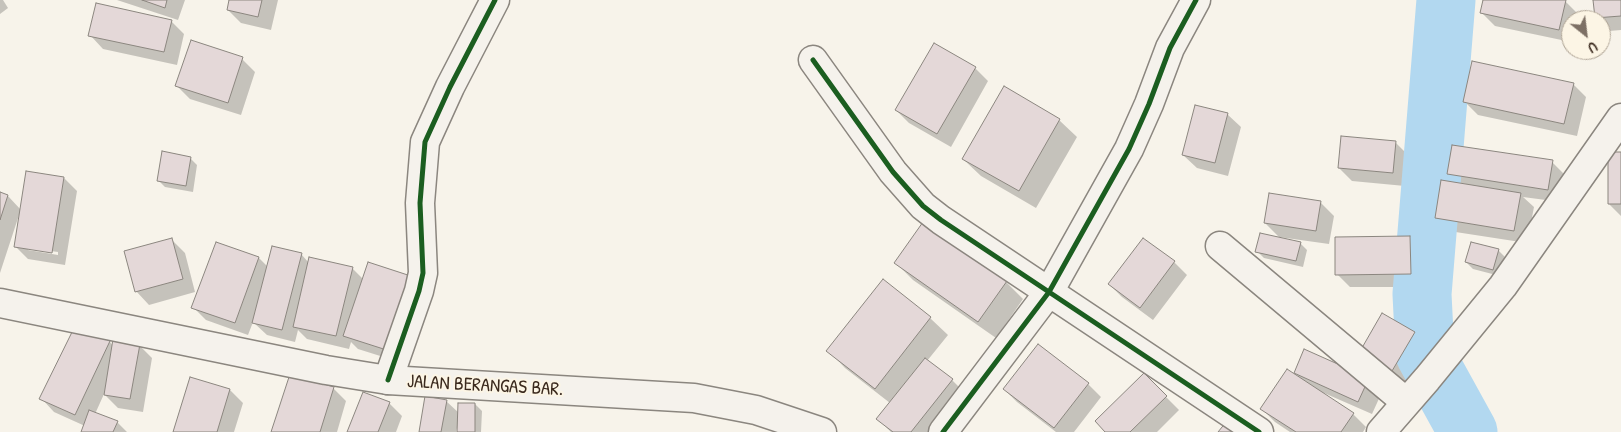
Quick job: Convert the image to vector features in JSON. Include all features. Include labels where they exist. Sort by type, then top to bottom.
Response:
[{"type":"street","points":[[388,380],[419,291],[423,273],[420,203],[425,142],[450,87],[495,0]]},
{"type":"street","points":[[943,432],[1049,292],[1129,149],[1150,104],[1170,48],[1196,0]]},
{"type":"street","points":[[813,60],[893,172],[923,206],[941,220],[1259,432]]},
{"type":"street","points":[[1381,432],[1504,286],[1621,118]]},
{"type":"street","points":[[1220,246],[1406,402]]},
{"type":"street","name":"JALAN BERANGAS BAR.","points":[[0,303],[326,370],[388,380],[694,398],[756,410],[822,432]]},
{"type":"building","points":[[142,0],[167,0],[165,8]]},
{"type":"building","points":[[229,0],[262,0],[258,17],[227,10]]},
{"type":"building","points":[[1483,0],[1566,0],[1564,10],[1561,10],[1559,30],[1480,13]]},
{"type":"building","points":[[1593,0],[1621,0],[1621,16],[1611,17],[1611,10],[1594,10]]},
{"type":"building","points":[[96,3],[172,20],[164,52],[88,36]]},
{"type":"building","points":[[191,40],[243,57],[228,103],[175,86]]},
{"type":"building","points":[[934,43],[976,67],[937,134],[895,110]]},
{"type":"building","points":[[1472,61],[1574,83],[1564,124],[1463,102]]},
{"type":"building","points":[[1004,86],[1060,119],[1019,191],[962,159]]},
{"type":"building","points":[[1195,105],[1228,113],[1215,163],[1182,155]]},
{"type":"building","points":[[1341,136],[1396,141],[1393,173],[1338,168]]},
{"type":"building","points":[[1452,145],[1553,160],[1548,190],[1447,174]]},
{"type":"building","points":[[162,151],[191,157],[186,186],[157,181]]},
{"type":"building","points":[[1608,152],[1621,152],[1621,204],[1608,204]]},
{"type":"building","points":[[26,171],[64,177],[52,253],[14,247]]},
{"type":"building","points":[[1441,180],[1521,193],[1514,231],[1435,218]]},
{"type":"building","points":[[0,192],[8,195],[0,220]]},
{"type":"building","points":[[1269,193],[1321,201],[1316,231],[1264,223]]},
{"type":"building","points":[[923,222],[1007,281],[978,322],[894,263]]},
{"type":"building","points":[[1260,233],[1301,242],[1296,261],[1255,252]]},
{"type":"building","points":[[1410,236],[1411,274],[1335,275],[1335,237]]},
{"type":"building","points":[[172,238],[183,279],[135,292],[124,251]]},
{"type":"building","points":[[1143,238],[1175,261],[1140,308],[1108,284]]},
{"type":"building","points":[[216,242],[259,257],[235,323],[191,308]]},
{"type":"building","points":[[1471,242],[1499,249],[1493,270],[1465,262]]},
{"type":"building","points":[[272,246],[302,253],[282,330],[252,323]]},
{"type":"building","points":[[309,257],[353,267],[336,336],[293,327]]},
{"type":"building","points":[[368,262],[420,279],[396,353],[343,336]]},
{"type":"building","points":[[883,279],[931,317],[875,389],[826,351]]},
{"type":"building","points":[[1382,313],[1415,332],[1392,371],[1359,353]]},
{"type":"building","points":[[76,324],[110,341],[75,415],[39,399]]},
{"type":"building","points":[[113,339],[140,344],[130,399],[104,395]]},
{"type":"building","points":[[1038,344],[1089,383],[1054,428],[1003,389]]},
{"type":"building","points":[[1304,349],[1369,378],[1358,402],[1294,373]]},
{"type":"building","points":[[925,358],[953,379],[911,432],[893,432],[876,419]]},
{"type":"building","points":[[1287,369],[1354,413],[1341,432],[1296,432],[1260,409]]},
{"type":"building","points":[[1144,373],[1167,396],[1130,432],[1105,432],[1095,421]]},
{"type":"building","points":[[290,374],[334,387],[320,432],[271,432]]},
{"type":"building","points":[[190,377],[230,389],[217,432],[173,432]]},
{"type":"building","points":[[363,392],[390,402],[378,432],[347,432]]},
{"type":"building","points":[[425,396],[447,400],[441,432],[419,432]]},
{"type":"building","points":[[458,403],[475,403],[475,432],[457,432]]},
{"type":"building","points":[[89,410],[118,421],[113,432],[81,432]]},
{"type":"building","points":[[1231,416],[1251,432],[1218,432]]},
{"type":"waterway","points":[[1446,0],[1422,294],[1425,354],[1468,432]]},
{"type":"cycle path","points":[[388,380],[419,291],[423,273],[420,203],[425,142],[450,87],[495,0]]},
{"type":"cycle path","points":[[943,432],[1049,292],[1129,149],[1149,104],[1170,48],[1196,0]]},
{"type":"cycle path","points":[[813,60],[893,172],[923,206],[941,220],[1259,432]]}]
